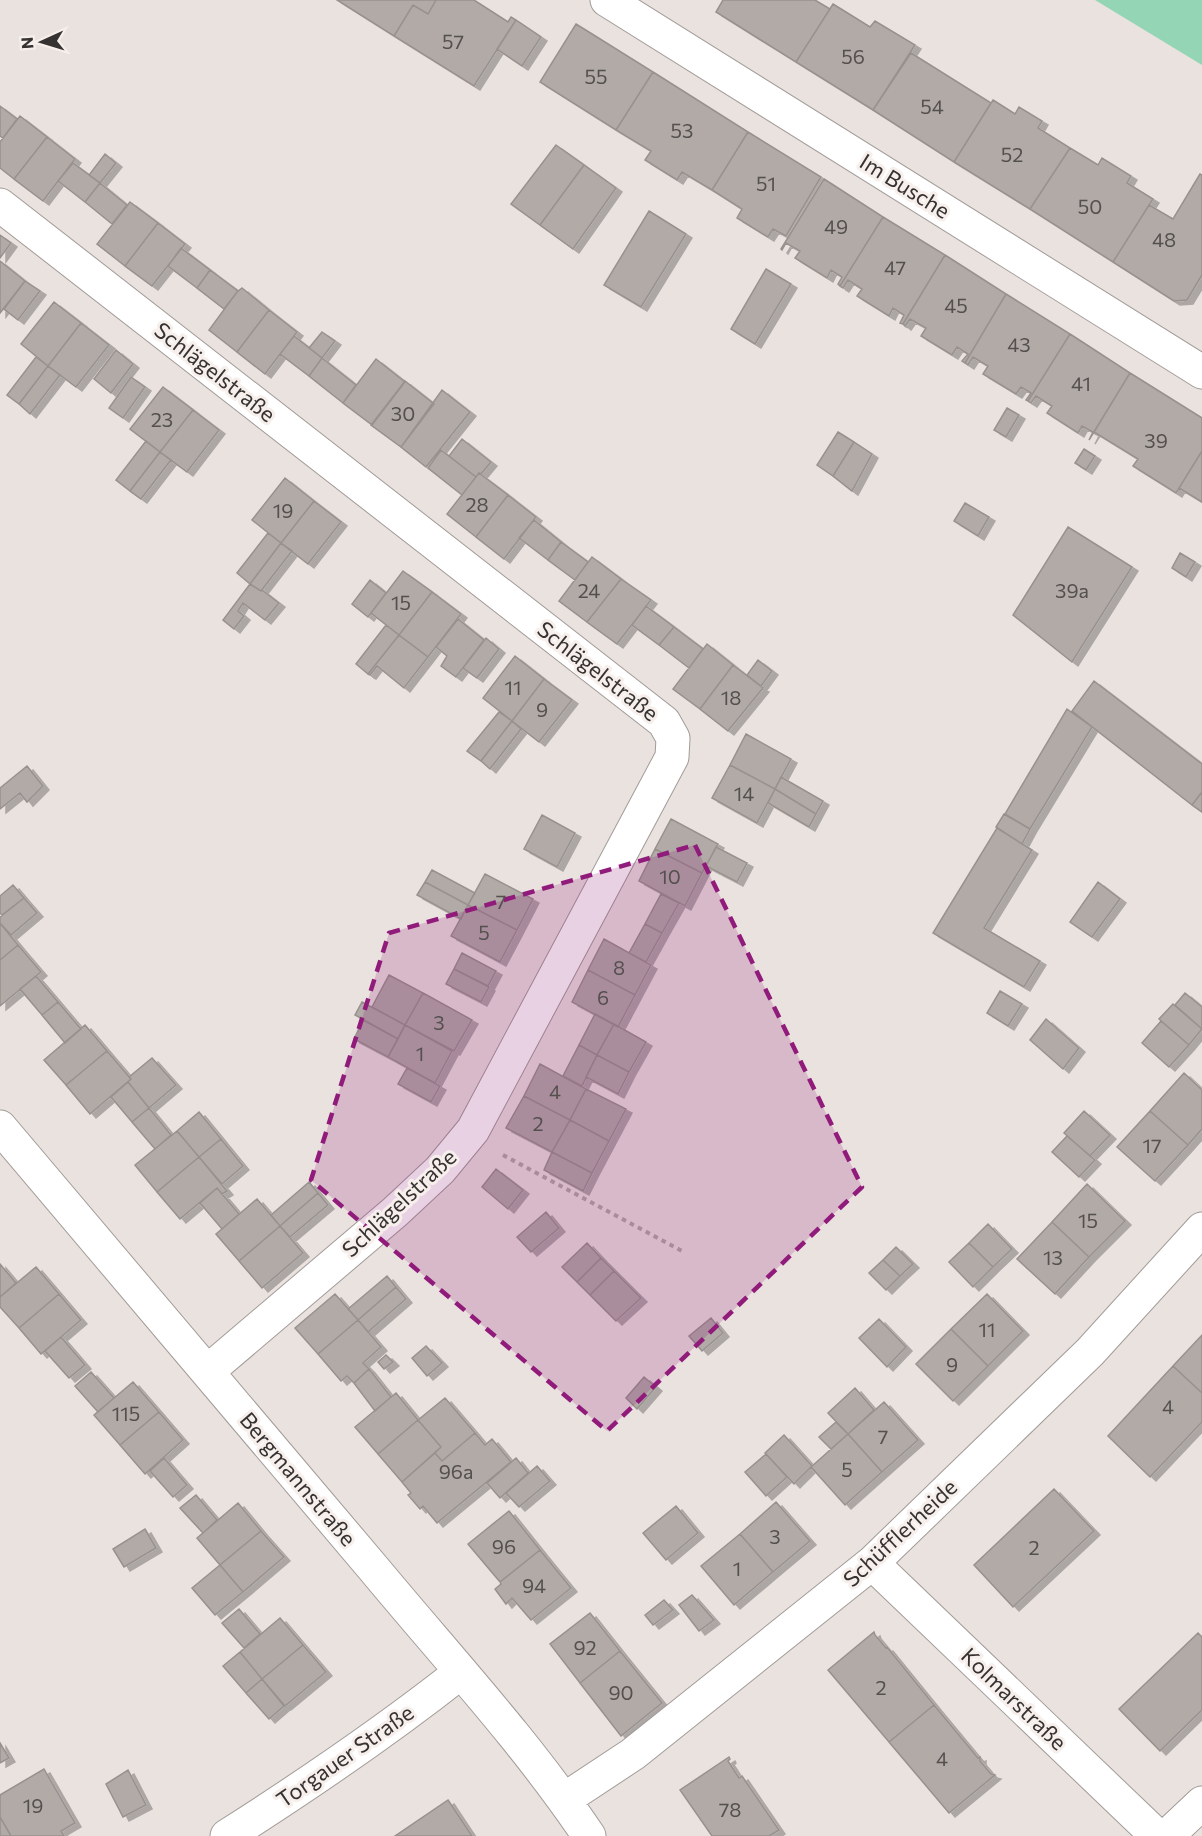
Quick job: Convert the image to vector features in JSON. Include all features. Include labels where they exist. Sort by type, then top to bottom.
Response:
[{"type":"street","name":"Im Busche","points":[[607,0],[1202,372]]},
{"type":"street","name":"Schlägelstraße","points":[[0,205],[664,722],[673,738],[672,757],[473,1130],[440,1170],[395,1212],[208,1371]]},
{"type":"street","name":"Bergmannstraße","points":[[0,1128],[208,1371],[460,1672],[565,1799],[590,1836]]},
{"type":"street","name":"Schüfflerheide","points":[[565,1799],[633,1754],[872,1563],[1090,1352],[1202,1229]]},
{"type":"street","name":"Kolmarstraße","points":[[872,1563],[1157,1836]]},
{"type":"street","name":"Torgauer Straße","points":[[227,1836],[316,1779],[402,1719],[460,1672]]},
{"type":"street","points":[[1167,1836],[1202,1803]]},
{"type":"path","points":[[468,1136],[682,1251]]},
{"type":"highlighted area","points":[[695,845],[862,1187],[607,1431],[311,1180],[389,933]]},
{"type":"green space","points":[[1095,0],[1202,0],[1202,65]]},
{"type":"building","points":[[337,0],[436,0],[428,14],[413,5],[394,36]]},
{"type":"building","points":[[436,0],[474,0],[508,22],[511,17],[516,20],[474,86],[394,36],[413,5],[428,14]]},
{"type":"building","points":[[723,0],[815,0],[830,9],[796,62],[716,12]]},
{"type":"building","points":[[833,4],[870,27],[875,21],[915,45],[873,110],[796,62]]},
{"type":"building","points":[[516,20],[541,37],[522,66],[497,49]]},
{"type":"building","points":[[576,24],[653,72],[616,130],[540,82]]},
{"type":"building","points":[[911,53],[991,103],[954,162],[873,110]]},
{"type":"building","points":[[653,72],[748,132],[712,190],[682,172],[677,180],[645,160],[651,151],[616,130]]},
{"type":"building","points":[[993,100],[1015,114],[1019,107],[1042,121],[1038,128],[1070,148],[1030,209],[954,162]]},
{"type":"building","points":[[0,106],[17,119],[3,138],[0,136]]},
{"type":"building","points":[[20,116],[47,137],[14,179],[0,168],[0,142]]},
{"type":"building","points":[[748,132],[821,177],[786,236],[773,229],[768,237],[737,218],[742,209],[712,190]]},
{"type":"building","points":[[47,137],[75,159],[43,201],[14,179]]},
{"type":"building","points":[[556,145],[584,165],[540,225],[511,204]]},
{"type":"building","points":[[1070,148],[1098,165],[1102,158],[1131,176],[1127,183],[1153,199],[1113,262],[1030,209]]},
{"type":"building","points":[[105,154],[116,163],[100,183],[89,175]]},
{"type":"building","points":[[73,163],[100,183],[85,202],[58,181]]},
{"type":"building","points":[[584,165],[616,188],[573,249],[540,225]]},
{"type":"building","points":[[1200,174],[1202,175],[1202,275],[1187,300],[1174,301],[1113,262],[1149,205],[1173,219]]},
{"type":"building","points":[[824,179],[883,217],[840,286],[838,284],[842,277],[831,270],[827,278],[795,258],[800,251],[786,243],[781,249]]},
{"type":"building","points":[[100,183],[127,205],[112,224],[85,202]]},
{"type":"building","points":[[130,202],[158,223],[125,266],[97,244]]},
{"type":"building","points":[[649,211],[686,234],[641,307],[604,285]]},
{"type":"building","points":[[883,217],[945,255],[903,324],[900,323],[904,315],[893,308],[889,316],[857,296],[862,289],[848,280],[843,288],[840,286]]},
{"type":"building","points":[[158,223],[185,244],[152,286],[125,266]]},
{"type":"building","points":[[0,235],[11,243],[0,258]]},
{"type":"building","points":[[181,248],[210,270],[197,288],[168,266]]},
{"type":"building","points":[[945,255],[1006,294],[965,363],[962,361],[968,354],[957,347],[952,355],[921,336],[926,328],[910,319],[905,326],[903,324]]},
{"type":"building","points":[[0,261],[25,281],[0,313]]},
{"type":"building","points":[[766,269],[791,284],[755,344],[731,329]]},
{"type":"building","points":[[210,270],[238,291],[224,309],[197,288]]},
{"type":"building","points":[[25,281],[40,291],[18,320],[4,309]]},
{"type":"building","points":[[242,288],[269,310],[237,352],[209,330]]},
{"type":"building","points":[[1006,294],[1070,334],[1028,401],[1026,400],[1031,393],[1021,387],[1016,394],[983,374],[988,366],[973,357],[968,365],[965,363]]},
{"type":"building","points":[[54,302],[81,323],[48,366],[21,344]]},
{"type":"building","points":[[269,310],[297,332],[265,374],[237,352]]},
{"type":"building","points":[[81,323],[109,345],[76,387],[48,366]]},
{"type":"building","points":[[322,332],[335,341],[322,358],[309,348]]},
{"type":"building","points":[[1070,334],[1130,373],[1089,440],[1093,432],[1082,426],[1078,433],[1047,413],[1052,406],[1036,396],[1031,403],[1028,401]]},
{"type":"building","points":[[294,336],[322,358],[309,376],[280,354]]},
{"type":"building","points":[[116,350],[133,364],[111,393],[94,379]]},
{"type":"building","points":[[36,357],[48,366],[19,404],[7,395]]},
{"type":"building","points":[[322,358],[356,385],[343,403],[309,376]]},
{"type":"building","points":[[376,359],[405,382],[372,425],[343,403]]},
{"type":"building","points":[[48,366],[60,375],[30,414],[19,404]]},
{"type":"building","points":[[1130,373],[1202,418],[1202,451],[1176,493],[1133,466],[1138,459],[1094,432]]},
{"type":"building","points":[[131,377],[145,387],[123,418],[109,408]]},
{"type":"building","points":[[405,381],[434,404],[401,447],[371,425]]},
{"type":"building","points":[[163,387],[193,410],[160,452],[130,429]]},
{"type":"building","points":[[442,390],[470,412],[426,467],[401,447]]},
{"type":"building","points":[[1007,408],[1019,415],[1006,437],[994,430]]},
{"type":"building","points":[[193,410],[219,430],[187,472],[160,452]]},
{"type":"building","points":[[838,432],[854,442],[833,476],[817,465]]},
{"type":"building","points":[[462,439],[491,462],[476,477],[449,456]]},
{"type":"building","points":[[146,441],[160,452],[130,491],[116,480]]},
{"type":"building","points":[[854,442],[872,454],[852,491],[833,476]]},
{"type":"building","points":[[1084,449],[1095,456],[1086,470],[1075,463]]},
{"type":"building","points":[[441,450],[476,477],[462,495],[428,468]]},
{"type":"building","points":[[1202,451],[1202,502],[1179,488]]},
{"type":"building","points":[[160,452],[171,460],[141,499],[130,491]]},
{"type":"building","points":[[479,473],[508,495],[476,537],[447,514]]},
{"type":"building","points":[[285,478],[314,501],[281,543],[252,520]]},
{"type":"building","points":[[508,495],[536,517],[504,559],[476,537]]},
{"type":"building","points":[[314,501],[341,522],[308,564],[281,543]]},
{"type":"building","points":[[965,503],[989,517],[978,536],[954,521]]},
{"type":"building","points":[[534,520],[561,542],[548,560],[519,538]]},
{"type":"building","points":[[1068,527],[1132,567],[1072,662],[1013,615]]},
{"type":"building","points":[[268,533],[281,543],[250,584],[237,573]]},
{"type":"building","points":[[561,542],[588,562],[575,580],[548,560]]},
{"type":"building","points":[[281,543],[292,551],[261,591],[250,584]]},
{"type":"building","points":[[1180,553],[1195,562],[1186,577],[1172,568]]},
{"type":"building","points":[[592,557],[621,579],[587,622],[559,601]]},
{"type":"building","points":[[403,571],[432,592],[399,635],[371,613]]},
{"type":"building","points":[[621,579],[651,600],[617,644],[587,622]]},
{"type":"building","points":[[370,580],[386,593],[368,617],[352,604]]},
{"type":"building","points":[[250,584],[279,603],[265,620],[243,603],[238,611],[244,616],[234,629],[223,620]]},
{"type":"building","points":[[432,592],[461,614],[428,657],[399,635]]},
{"type":"building","points":[[646,606],[674,627],[659,645],[632,625]]},
{"type":"building","points":[[458,619],[484,640],[456,677],[441,666],[447,656],[436,647]]},
{"type":"building","points":[[386,625],[399,635],[368,674],[356,664]]},
{"type":"building","points":[[674,627],[703,649],[689,668],[659,645]]},
{"type":"building","points":[[399,635],[428,657],[404,688],[377,666],[370,675],[368,674]]},
{"type":"building","points":[[486,638],[499,649],[477,678],[463,668]]},
{"type":"building","points":[[707,644],[733,665],[700,709],[673,689]]},
{"type":"building","points":[[515,656],[544,679],[512,721],[483,698]]},
{"type":"building","points":[[758,660],[772,671],[761,686],[747,675]]},
{"type":"building","points":[[733,665],[763,688],[728,731],[700,709]]},
{"type":"building","points":[[544,679],[572,700],[539,742],[512,721]]},
{"type":"building","points":[[1094,681],[1202,764],[1202,792],[1192,805],[1072,711]]},
{"type":"building","points":[[1067,709],[1092,727],[1030,829],[1005,814]]},
{"type":"building","points":[[499,712],[512,721],[481,761],[467,751]]},
{"type":"building","points":[[512,721],[521,729],[490,769],[481,761]]},
{"type":"building","points":[[746,734],[791,759],[775,789],[730,765]]},
{"type":"building","points":[[730,765],[775,789],[757,823],[712,798]]},
{"type":"building","points":[[27,766],[43,786],[27,802],[20,793],[0,809],[0,788]]},
{"type":"building","points":[[781,777],[823,801],[816,814],[775,789]]},
{"type":"building","points":[[775,789],[816,814],[809,827],[768,803]]},
{"type":"building","points":[[1202,792],[1202,812],[1192,805]]},
{"type":"building","points":[[1004,814],[1030,829],[1022,844],[996,827]]},
{"type":"building","points":[[542,815],[575,833],[557,867],[524,849]]},
{"type":"building","points":[[671,819],[718,844],[702,873],[655,849]]},
{"type":"building","points":[[997,828],[1032,850],[984,928],[1040,961],[1024,987],[933,933]]},
{"type":"building","points":[[716,847],[747,863],[737,882],[706,866]]},
{"type":"building","points":[[655,849],[702,873],[685,906],[639,881]]},
{"type":"building","points":[[432,870],[475,893],[468,905],[425,882]]},
{"type":"building","points":[[485,874],[533,899],[517,930],[468,905]]},
{"type":"building","points":[[425,882],[468,905],[461,919],[417,895]]},
{"type":"building","points":[[1098,882],[1120,899],[1092,937],[1070,922]]},
{"type":"building","points":[[13,885],[24,898],[2,915],[0,896]]},
{"type":"building","points":[[661,894],[679,903],[662,933],[645,924]]},
{"type":"building","points":[[24,898],[37,913],[11,935],[0,923],[0,917]]},
{"type":"building","points":[[468,905],[517,930],[500,962],[451,936]]},
{"type":"building","points":[[0,923],[18,945],[0,960]]},
{"type":"building","points":[[645,924],[662,933],[646,962],[629,953]]},
{"type":"building","points":[[604,939],[651,965],[635,995],[588,970]]},
{"type":"building","points":[[18,945],[41,972],[0,1006],[0,960]]},
{"type":"building","points":[[462,953],[496,971],[488,986],[454,969]]},
{"type":"building","points":[[454,969],[489,987],[481,1002],[446,984]]},
{"type":"building","points":[[588,970],[635,995],[618,1027],[572,1002]]},
{"type":"building","points":[[389,975],[423,993],[405,1025],[372,1007]]},
{"type":"building","points":[[36,976],[58,1002],[42,1015],[20,989]]},
{"type":"building","points":[[1000,991],[1022,1004],[1008,1026],[987,1013]]},
{"type":"building","points":[[423,993],[472,1020],[454,1051],[405,1025]]},
{"type":"building","points":[[1185,993],[1202,1007],[1202,1029],[1175,1005]]},
{"type":"building","points":[[58,1002],[81,1029],[65,1043],[42,1015]]},
{"type":"building","points":[[362,1002],[405,1025],[398,1039],[355,1015]]},
{"type":"building","points":[[1173,1004],[1202,1029],[1189,1045],[1159,1019]]},
{"type":"building","points":[[595,1014],[614,1024],[597,1055],[579,1045]]},
{"type":"building","points":[[1046,1019],[1079,1048],[1063,1069],[1030,1040]]},
{"type":"building","points":[[363,1020],[398,1039],[388,1057],[354,1039]]},
{"type":"building","points":[[1161,1021],[1189,1045],[1169,1067],[1142,1043]]},
{"type":"building","points":[[614,1024],[646,1042],[629,1072],[597,1055]]},
{"type":"building","points":[[85,1025],[107,1051],[66,1085],[44,1060]]},
{"type":"building","points":[[405,1025],[452,1051],[435,1083],[388,1057]]},
{"type":"building","points":[[579,1045],[597,1055],[582,1086],[563,1076]]},
{"type":"building","points":[[107,1051],[131,1079],[90,1114],[66,1085]]},
{"type":"building","points":[[597,1055],[629,1072],[618,1094],[586,1077]]},
{"type":"building","points":[[152,1058],[176,1085],[149,1108],[128,1082],[131,1079],[129,1077]]},
{"type":"building","points":[[540,1064],[586,1089],[570,1120],[524,1096]]},
{"type":"building","points":[[407,1068],[440,1086],[431,1102],[398,1084]]},
{"type":"building","points":[[1184,1073],[1202,1090],[1202,1129],[1188,1145],[1150,1111]]},
{"type":"building","points":[[128,1082],[149,1108],[132,1122],[111,1097]]},
{"type":"building","points":[[586,1089],[626,1109],[609,1141],[570,1120]]},
{"type":"building","points":[[524,1096],[570,1120],[552,1152],[506,1128]]},
{"type":"building","points":[[149,1108],[171,1135],[155,1149],[132,1122]]},
{"type":"building","points":[[1084,1111],[1110,1135],[1090,1156],[1064,1133]]},
{"type":"building","points":[[1150,1111],[1188,1145],[1155,1181],[1117,1147]]},
{"type":"building","points":[[199,1112],[221,1139],[199,1157],[177,1131]]},
{"type":"building","points":[[570,1120],[609,1141],[592,1173],[552,1152]]},
{"type":"building","points":[[177,1131],[199,1157],[157,1192],[135,1165]]},
{"type":"building","points":[[1067,1136],[1095,1160],[1079,1177],[1052,1152]]},
{"type":"building","points":[[221,1139],[243,1166],[222,1184],[199,1157]]},
{"type":"building","points":[[552,1152],[592,1173],[583,1191],[544,1170]]},
{"type":"building","points":[[199,1157],[227,1191],[222,1194],[217,1188],[180,1219],[157,1192]]},
{"type":"building","points":[[496,1169],[523,1190],[508,1209],[482,1187]]},
{"type":"building","points":[[309,1182],[318,1193],[280,1226],[271,1215]]},
{"type":"building","points":[[1087,1184],[1125,1221],[1089,1257],[1052,1222]]},
{"type":"building","points":[[217,1188],[239,1214],[222,1229],[200,1203]]},
{"type":"building","points":[[318,1193],[328,1205],[290,1237],[280,1226]]},
{"type":"building","points":[[257,1199],[280,1226],[239,1261],[216,1234]]},
{"type":"building","points":[[546,1212],[559,1228],[531,1252],[517,1237]]},
{"type":"building","points":[[1052,1222],[1089,1257],[1055,1294],[1017,1259]]},
{"type":"building","points":[[988,1224],[1012,1249],[993,1267],[969,1243]]},
{"type":"building","points":[[280,1226],[303,1253],[262,1288],[239,1261]]},
{"type":"building","points":[[587,1243],[601,1258],[577,1282],[562,1267]]},
{"type":"building","points":[[969,1243],[993,1267],[973,1287],[949,1262]]},
{"type":"building","points":[[896,1247],[913,1264],[900,1276],[883,1260]]},
{"type":"building","points":[[601,1258],[614,1271],[590,1295],[577,1282]]},
{"type":"building","points":[[883,1260],[900,1276],[886,1290],[869,1273]]},
{"type":"building","points":[[0,1264],[16,1283],[0,1297]]},
{"type":"building","points":[[36,1267],[59,1294],[19,1328],[0,1307],[0,1297]]},
{"type":"building","points":[[614,1271],[641,1298],[616,1321],[590,1295]]},
{"type":"building","points":[[387,1276],[396,1287],[358,1320],[348,1309]]},
{"type":"building","points":[[396,1287],[406,1299],[368,1332],[358,1320]]},
{"type":"building","points":[[59,1294],[81,1320],[41,1354],[19,1328]]},
{"type":"building","points":[[335,1294],[358,1320],[318,1354],[295,1328]]},
{"type":"building","points":[[987,1294],[1023,1331],[988,1366],[951,1329]]},
{"type":"building","points":[[711,1318],[723,1333],[702,1351],[689,1336]]},
{"type":"building","points":[[879,1319],[906,1347],[887,1367],[859,1338]]},
{"type":"building","points":[[358,1320],[381,1347],[363,1363],[369,1369],[354,1383],[347,1376],[341,1381],[318,1354]]},
{"type":"building","points":[[951,1329],[988,1366],[953,1401],[916,1364]]},
{"type":"building","points":[[1202,1335],[1202,1393],[1173,1366]]},
{"type":"building","points":[[61,1337],[85,1365],[69,1378],[45,1351]]},
{"type":"building","points":[[426,1346],[442,1363],[427,1376],[412,1358]]},
{"type":"building","points":[[386,1355],[393,1362],[384,1369],[378,1362]]},
{"type":"building","points":[[1173,1366],[1202,1393],[1202,1422],[1150,1477],[1108,1436]]},
{"type":"building","points":[[369,1369],[391,1397],[375,1411],[354,1383]]},
{"type":"building","points":[[91,1372],[114,1398],[98,1412],[75,1386]]},
{"type":"building","points":[[644,1377],[656,1387],[637,1409],[626,1398]]},
{"type":"building","points":[[133,1382],[159,1412],[120,1445],[94,1415]]},
{"type":"building","points":[[855,1388],[874,1410],[848,1434],[828,1413]]},
{"type":"building","points":[[396,1393],[418,1420],[378,1454],[355,1427]]},
{"type":"building","points":[[445,1398],[475,1433],[442,1461],[435,1453],[441,1447],[418,1420]]},
{"type":"building","points":[[884,1402],[918,1440],[882,1472],[848,1434]]},
{"type":"building","points":[[159,1412],[183,1440],[145,1474],[120,1445]]},
{"type":"building","points":[[418,1420],[441,1447],[402,1482],[378,1454]]},
{"type":"building","points":[[836,1422],[848,1434],[831,1449],[819,1437]]},
{"type":"building","points":[[475,1433],[485,1445],[492,1439],[511,1462],[437,1523],[423,1506],[420,1509],[408,1495],[411,1493],[402,1482],[435,1453],[442,1461]]},
{"type":"building","points":[[848,1434],[882,1472],[845,1505],[811,1467]]},
{"type":"building","points":[[784,1435],[812,1466],[794,1484],[765,1453]]},
{"type":"building","points":[[766,1454],[787,1477],[766,1496],[745,1472]]},
{"type":"building","points":[[164,1458],[187,1485],[173,1497],[150,1471]]},
{"type":"building","points":[[516,1458],[528,1473],[500,1498],[487,1483]]},
{"type":"building","points":[[537,1466],[550,1481],[519,1507],[506,1493]]},
{"type":"building","points":[[1054,1489],[1094,1531],[1013,1607],[974,1565]]},
{"type":"building","points":[[196,1495],[217,1520],[203,1533],[180,1508]]},
{"type":"building","points":[[776,1502],[810,1541],[773,1572],[740,1534]]},
{"type":"building","points":[[238,1503],[261,1531],[220,1565],[197,1538]]},
{"type":"building","points":[[676,1506],[698,1533],[666,1560],[643,1533]]},
{"type":"building","points":[[509,1511],[540,1550],[500,1582],[468,1544]]},
{"type":"building","points":[[145,1529],[156,1548],[124,1567],[113,1549]]},
{"type":"building","points":[[261,1531],[284,1557],[243,1592],[220,1565]]},
{"type":"building","points":[[740,1534],[773,1572],[734,1605],[701,1566]]},
{"type":"building","points":[[540,1550],[571,1588],[531,1620],[512,1598],[506,1604],[495,1589],[501,1584],[500,1582]]},
{"type":"building","points":[[220,1565],[243,1592],[215,1615],[192,1588]]},
{"type":"building","points":[[692,1595],[714,1620],[699,1631],[679,1605]]},
{"type":"building","points":[[664,1600],[673,1610],[653,1625],[645,1615]]},
{"type":"building","points":[[239,1609],[260,1634],[244,1648],[222,1623]]},
{"type":"building","points":[[590,1613],[620,1651],[580,1683],[550,1644]]},
{"type":"building","points":[[280,1618],[303,1645],[262,1679],[240,1652]]},
{"type":"building","points":[[874,1632],[934,1705],[889,1742],[828,1670]]},
{"type":"building","points":[[1198,1633],[1202,1637],[1202,1710],[1160,1751],[1119,1709]]},
{"type":"building","points":[[303,1645],[326,1672],[285,1706],[262,1679]]},
{"type":"building","points":[[620,1651],[662,1703],[621,1736],[580,1683]]},
{"type":"building","points":[[240,1652],[262,1679],[246,1693],[223,1666]]},
{"type":"building","points":[[262,1679],[284,1706],[269,1719],[246,1693]]},
{"type":"building","points":[[934,1705],[978,1758],[980,1757],[980,1761],[991,1774],[995,1775],[949,1813],[889,1742]]},
{"type":"building","points":[[0,1743],[9,1758],[0,1763]]},
{"type":"building","points":[[729,1757],[728,1761],[739,1778],[742,1776],[779,1830],[769,1836],[712,1836],[680,1790]]},
{"type":"building","points":[[44,1769],[75,1823],[61,1831],[64,1836],[11,1836],[0,1817],[0,1795]]},
{"type":"building","points":[[128,1770],[146,1805],[123,1817],[106,1784]]},
{"type":"building","points":[[448,1800],[472,1836],[395,1836]]},
{"type":"building","points":[[0,1817],[11,1836],[0,1836]]}]
